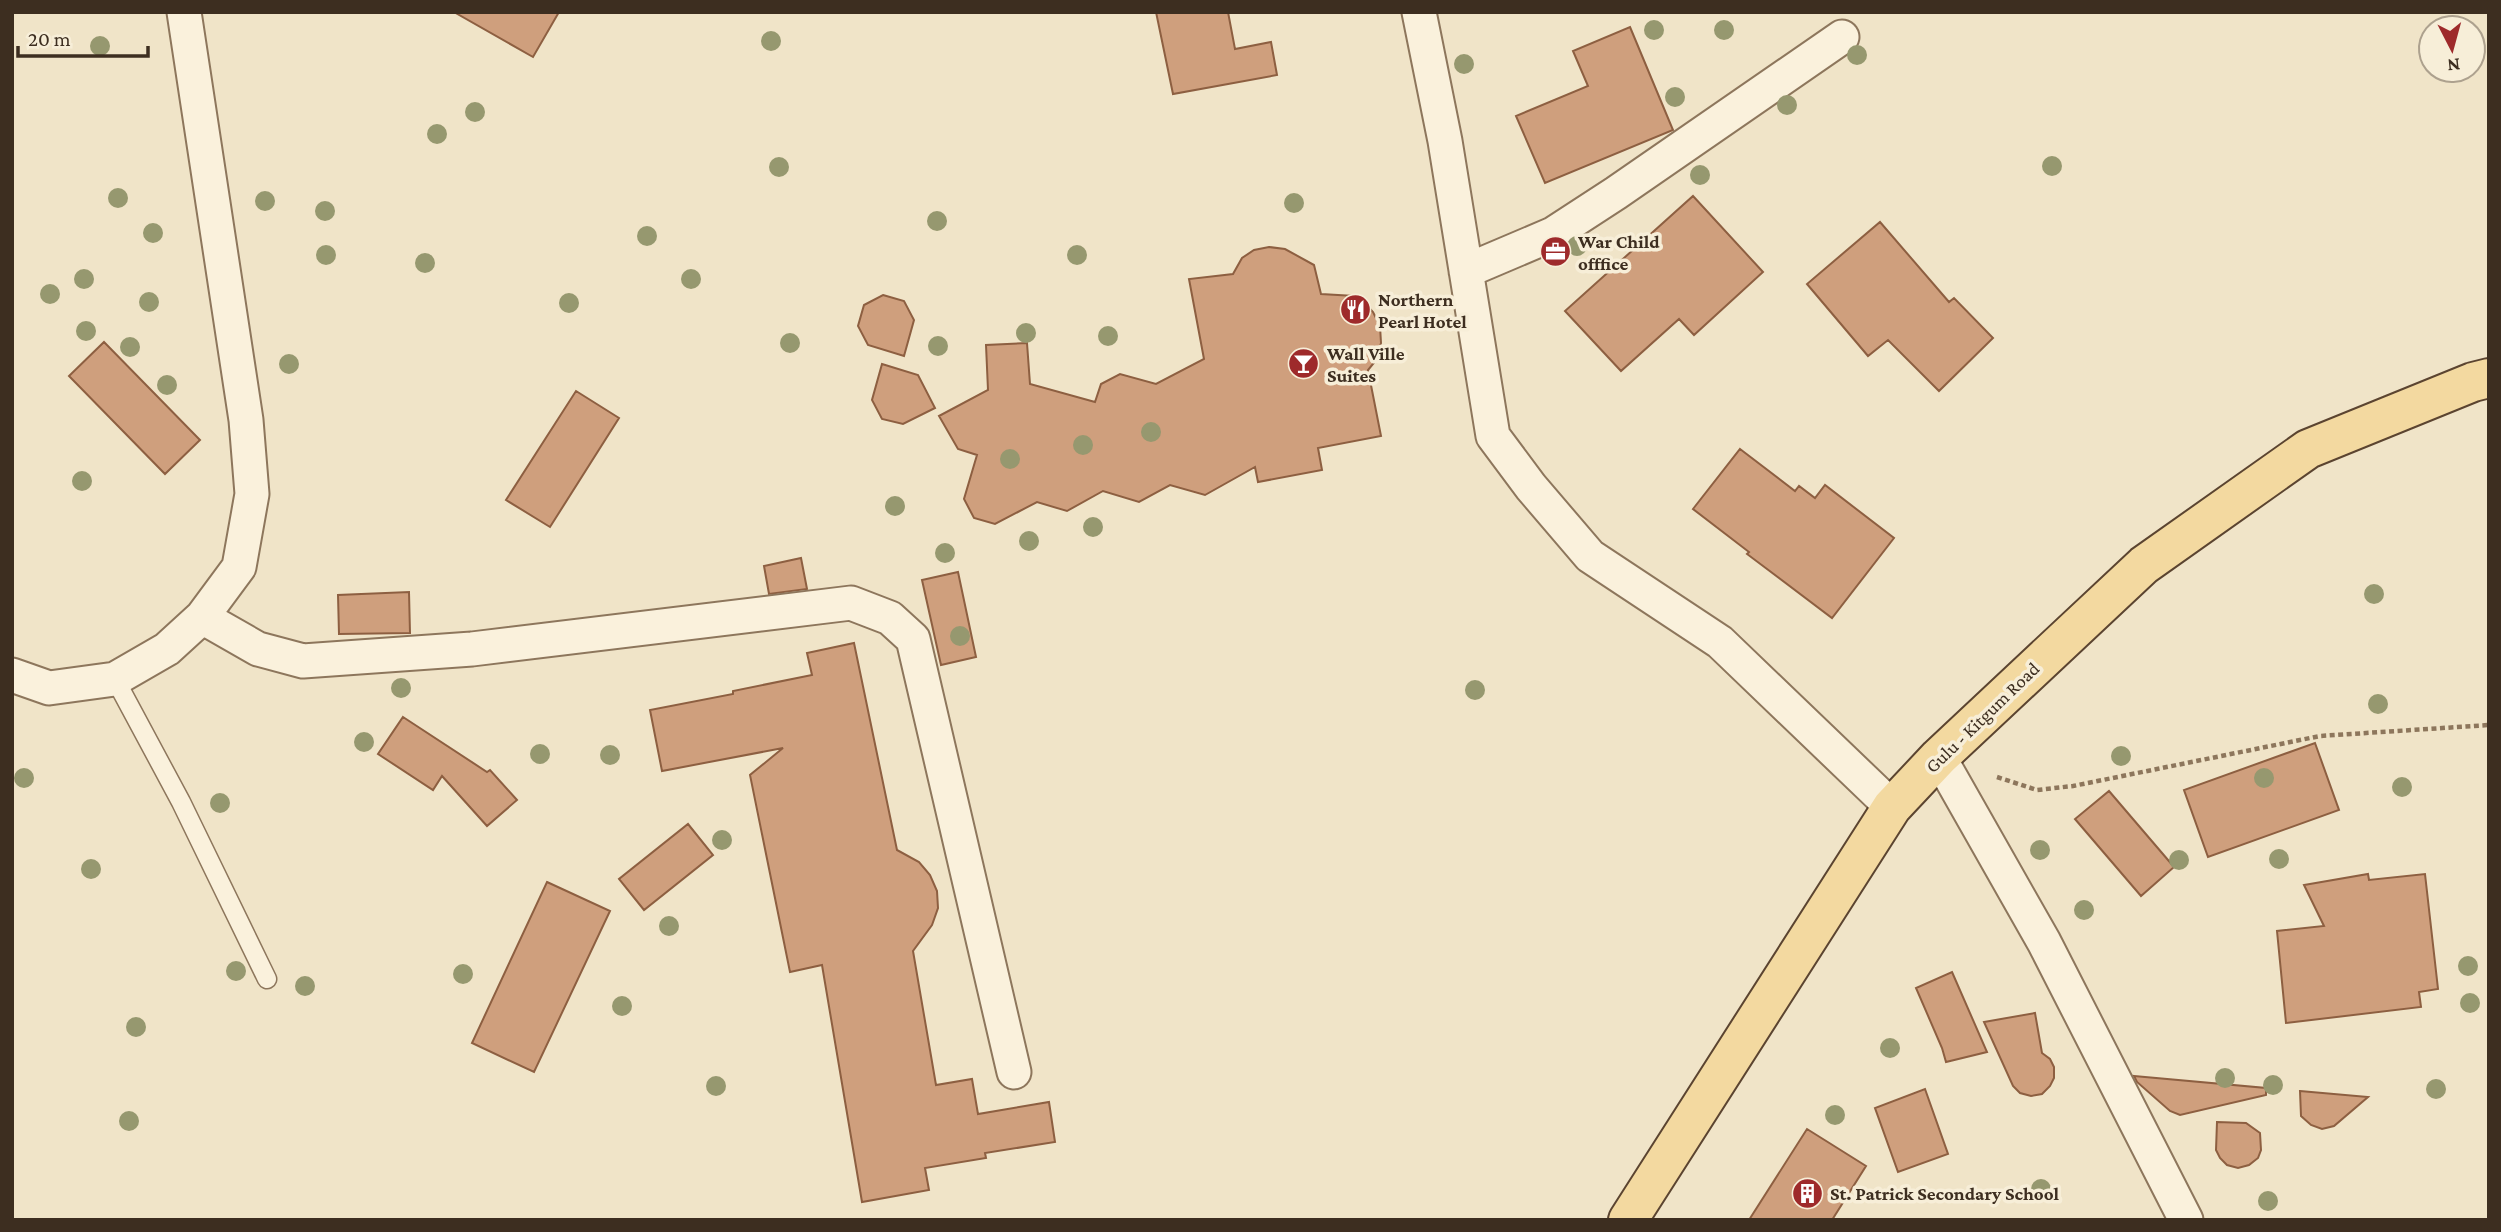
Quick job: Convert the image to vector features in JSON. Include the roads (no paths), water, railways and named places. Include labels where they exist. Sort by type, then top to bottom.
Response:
[{"type":"main road","name":"Gulu - Kitgum Road","points":[[1628,1220],[1892,807],[1939,757],[2144,565],[2308,449],[2473,382],[2489,378]]},
{"type":"street","points":[[12,675],[49,688],[115,679],[167,649],[202,617],[239,567],[251,494],[246,419],[184,12]]},
{"type":"street","points":[[1419,12],[1445,141],[1493,436],[1531,487],[1590,556],[1720,642],[1892,807]]},
{"type":"street","points":[[1466,271],[1553,234],[1842,37]]},
{"type":"street","points":[[202,617],[258,649],[303,661],[472,649],[851,603],[890,618],[913,639],[1014,1072]]},
{"type":"street","points":[[1939,757],[2044,942],[2186,1220]]},
{"type":"lane","points":[[115,679],[181,802],[267,979]]},
{"type":"place","name":"War Child offfice","points":[[1555,252]]},
{"type":"place","name":"Northern Pearl Hotel","points":[[1355,310]]},
{"type":"place","name":"Wall Ville Suites","points":[[1304,364]]},
{"type":"place","name":"St. Patrick Secondary School","points":[[1807,1193]]}]
